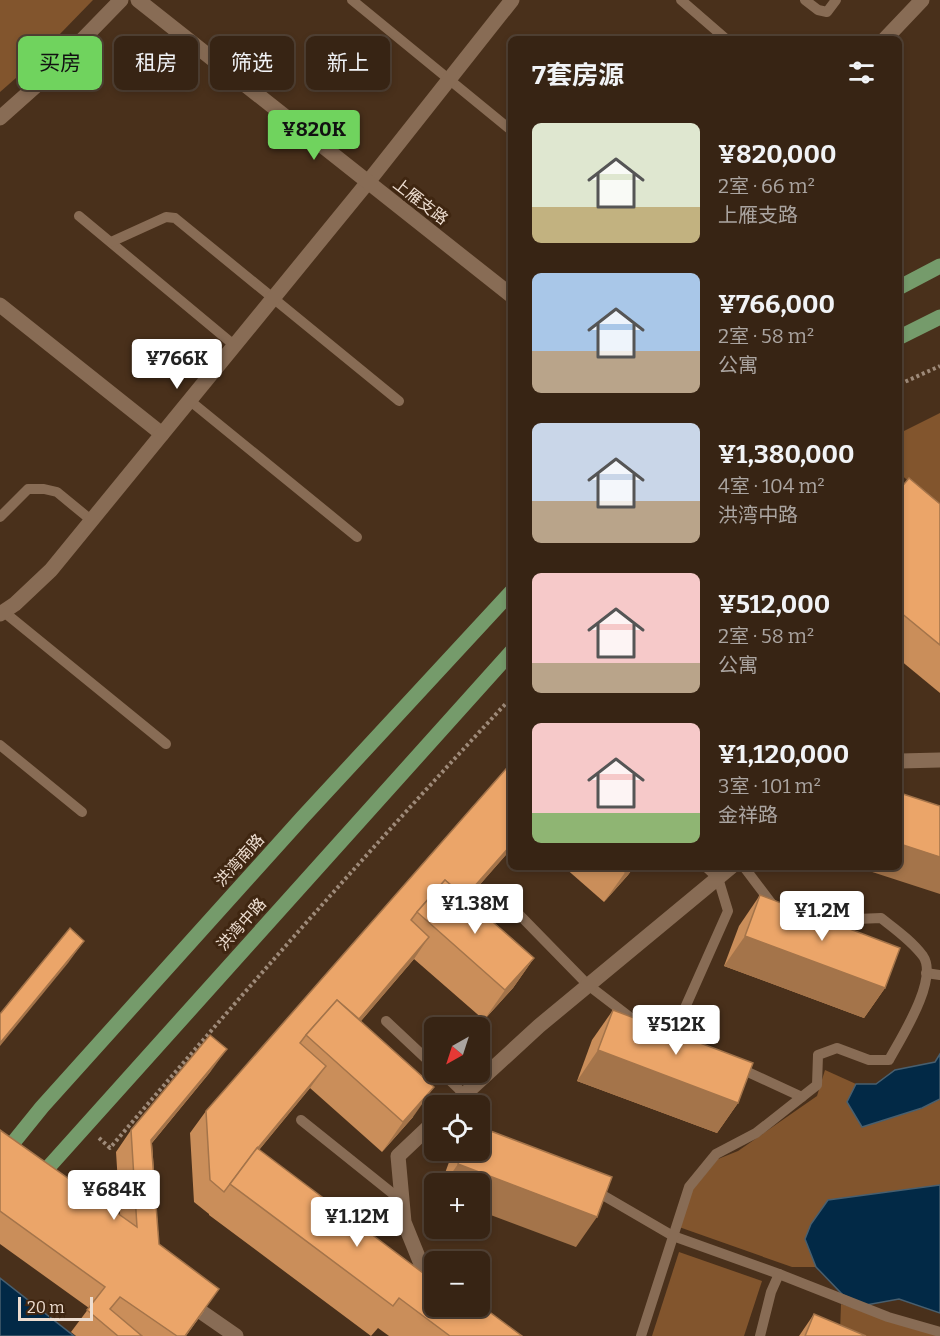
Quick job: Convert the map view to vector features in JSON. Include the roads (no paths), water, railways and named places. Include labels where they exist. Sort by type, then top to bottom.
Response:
[{"type":"main road","points":[[902,286],[940,266]]},
{"type":"main road","points":[[902,336],[940,317]]},
{"type":"main road","name":"洪湾南路","points":[[0,1159],[50,1098],[302,818],[508,595]]},
{"type":"main road","name":"洪湾中路","points":[[32,1194],[84,1126],[508,655]]},
{"type":"street","points":[[0,118],[46,76],[120,0]]},
{"type":"street","name":"上雁支路","points":[[138,0],[508,293]]},
{"type":"street","points":[[2,613],[15,604],[51,570],[368,182],[512,0]]},
{"type":"street","points":[[888,36],[922,0]]},
{"type":"street","points":[[0,305],[162,434]]},
{"type":"street","points":[[902,761],[940,760]]},
{"type":"street","points":[[464,1094],[588,985],[727,870]]},
{"type":"street","points":[[424,1131],[398,1156],[404,1222],[424,1267]]},
{"type":"street","points":[[179,1296],[236,1336]]},
{"type":"lane","points":[[352,0],[508,127]]},
{"type":"lane","points":[[681,0],[723,36]]},
{"type":"lane","points":[[805,0],[818,10],[827,12],[836,0]]},
{"type":"lane","points":[[79,216],[234,345]]},
{"type":"lane","points":[[111,242],[166,217],[175,218],[399,401]]},
{"type":"lane","points":[[189,400],[357,537]]},
{"type":"lane","points":[[0,517],[28,489],[44,489],[57,492],[91,520]]},
{"type":"lane","points":[[2,613],[166,744]]},
{"type":"lane","points":[[0,745],[82,812]]},
{"type":"lane","points":[[662,1033],[728,911],[718,878],[709,870]]},
{"type":"lane","points":[[746,870],[781,915]]},
{"type":"lane","points":[[500,895],[588,985],[631,1018],[683,1042]]},
{"type":"lane","points":[[641,1336],[689,1186],[716,1154],[756,1133],[817,1085],[818,1055],[837,1048],[869,1060],[889,1060],[907,1028],[927,980],[924,957],[881,918],[857,919],[818,927],[808,924]]},
{"type":"lane","points":[[926,973],[940,975]]},
{"type":"lane","points":[[386,1021],[424,1057]]},
{"type":"lane","points":[[726,1062],[802,1097]]},
{"type":"lane","points":[[452,1083],[464,1094]]},
{"type":"lane","points":[[301,1120],[402,1201]]},
{"type":"lane","points":[[580,1182],[673,1236],[888,1317],[940,1332]]},
{"type":"lane","points":[[760,1336],[778,1274]]},
{"type":"water","points":[[940,1054],[940,1099],[922,1108],[862,1127],[847,1102],[856,1084],[876,1084],[895,1070],[935,1062]]},
{"type":"water","points":[[940,1185],[940,1313],[899,1299],[866,1305],[843,1295],[816,1267],[805,1239],[811,1224],[828,1200]]},
{"type":"water","points":[[0,1278],[74,1336],[0,1336]]}]
